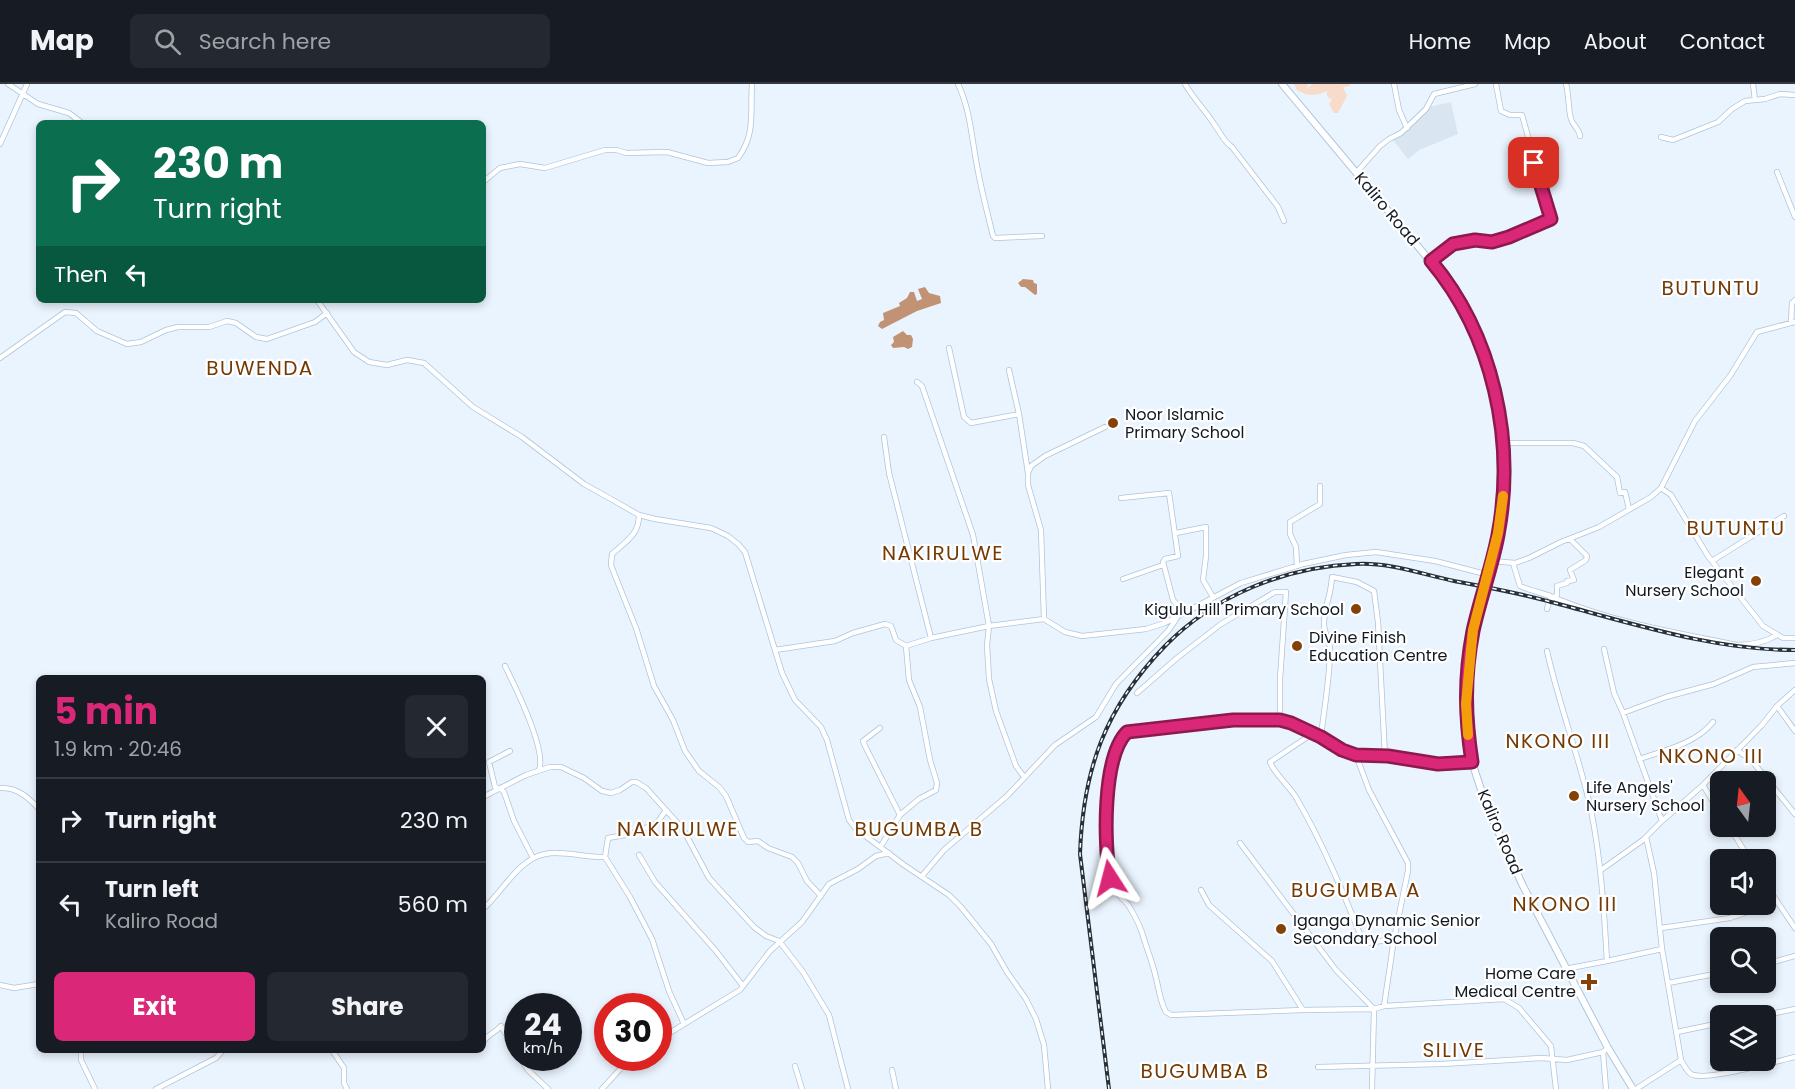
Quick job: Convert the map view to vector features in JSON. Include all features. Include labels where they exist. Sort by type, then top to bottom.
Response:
[{"type":"main road","name":"Kaliro Road","points":[[1282,84],[1442,274],[1479,343],[1496,394],[1502,426],[1503,491],[1498,533],[1473,630],[1468,668],[1466,710],[1472,762],[1500,838],[1605,1050],[1635,1089]]},
{"type":"street","points":[[8,84],[39,104],[69,113],[78,120]]},
{"type":"street","points":[[0,144],[27,84]]},
{"type":"street","points":[[486,180],[500,168],[520,164],[545,168],[605,150],[626,153],[668,152],[708,163],[728,162],[738,158],[749,137],[752,126],[750,102],[752,84]]},
{"type":"street","points":[[958,84],[973,138],[993,236],[995,238],[1042,236]]},
{"type":"street","points":[[1185,84],[1224,141],[1232,147],[1278,207],[1284,221]]},
{"type":"street","points":[[1394,84],[1399,110],[1407,128]]},
{"type":"street","points":[[1356,173],[1389,139],[1407,128],[1426,108],[1434,94],[1475,84]]},
{"type":"street","points":[[1431,261],[1453,244],[1475,240],[1492,242],[1551,219],[1522,115],[1501,111],[1496,84]]},
{"type":"street","points":[[1566,84],[1570,117],[1579,129],[1580,136]]},
{"type":"street","points":[[1753,84],[1755,100]]},
{"type":"street","points":[[1661,137],[1672,140],[1689,135],[1718,122],[1745,101],[1780,94],[1795,95]]},
{"type":"street","points":[[1777,172],[1795,217]]},
{"type":"street","points":[[1492,561],[1513,563],[1522,561],[1599,527],[1651,497],[1661,488],[1695,422],[1730,376],[1757,332],[1793,323],[1792,303],[1795,300]]},
{"type":"street","points":[[319,303],[354,352],[369,362],[387,365],[407,360],[424,363],[473,407],[518,434],[584,484],[639,515],[711,528],[738,544],[745,552],[782,673],[795,699],[821,727],[827,740],[849,820],[855,828],[961,907],[991,944],[1036,1018],[1044,1045],[1048,1089]]},
{"type":"street","points":[[0,358],[64,312],[76,313],[97,331],[127,344],[141,342],[170,328],[209,327],[227,321],[236,323],[256,337],[267,339],[315,322],[327,313]]},
{"type":"street","points":[[948,348],[964,417],[971,423],[1019,414]]},
{"type":"street","points":[[1010,370],[1019,414],[1028,485],[1041,530],[1044,619]]},
{"type":"street","points":[[916,381],[922,386],[973,536],[989,626],[987,645],[989,679],[996,711],[1016,765],[1024,777]]},
{"type":"street","points":[[1028,473],[1031,466],[1045,456],[1105,427]]},
{"type":"street","points":[[884,437],[889,473],[931,638]]},
{"type":"street","points":[[1503,443],[1584,446],[1617,477],[1620,493],[1625,492],[1629,509]]},
{"type":"street","points":[[1297,566],[1296,547],[1290,534],[1290,522],[1320,504],[1320,486]]},
{"type":"street","points":[[1661,488],[1671,495],[1712,561],[1763,626],[1783,638],[1795,638]]},
{"type":"street","points":[[1121,498],[1169,494],[1178,556],[1162,562],[1173,600],[1184,613]]},
{"type":"street","points":[[639,515],[639,526],[634,536],[612,554],[611,565],[636,628],[654,686],[673,720],[685,751],[699,771],[719,787],[726,796],[744,838],[748,842],[758,841],[768,848],[792,857],[798,863],[807,881],[821,896]]},
{"type":"street","points":[[1712,561],[1784,516]]},
{"type":"street","points":[[1176,533],[1206,527],[1203,580],[1213,597]]},
{"type":"street","points":[[1547,609],[1549,601],[1557,595],[1557,586],[1574,580],[1570,570],[1586,560],[1587,556],[1583,550],[1570,538]]},
{"type":"street","points":[[775,650],[835,641],[885,624],[891,626],[896,640],[906,646],[931,638],[989,626],[1044,619],[1065,632],[1082,636],[1146,629],[1178,616],[1241,583],[1332,557],[1376,552],[1435,561],[1489,574]]},
{"type":"street","points":[[1513,563],[1520,586],[1566,604],[1622,621],[1737,645],[1753,645],[1768,641],[1777,635]]},
{"type":"street","points":[[1123,579],[1163,565]]},
{"type":"street","points":[[1321,737],[1329,677],[1330,645],[1323,626],[1326,606],[1331,595],[1332,577],[1358,582],[1374,591],[1378,622],[1385,756]]},
{"type":"street","points":[[1137,693],[1221,624],[1275,592],[1286,592],[1280,680],[1280,720]]},
{"type":"street","points":[[922,876],[944,850],[991,811],[1055,745],[1096,717],[1109,693],[1168,631],[1178,616]]},
{"type":"street","points":[[881,846],[900,815],[936,790],[937,783],[930,760],[920,707],[909,680],[906,646]]},
{"type":"street","points":[[1604,649],[1614,693],[1662,821]]},
{"type":"street","points":[[1547,651],[1562,710],[1582,771],[1591,811],[1601,870],[1607,961]]},
{"type":"street","points":[[1623,713],[1666,697],[1714,684],[1753,667],[1795,663]]},
{"type":"street","points":[[505,666],[532,726],[542,763],[539,770]]},
{"type":"street","points":[[1601,870],[1646,837],[1703,785],[1795,690]]},
{"type":"street","points":[[1777,706],[1795,731]]},
{"type":"street","points":[[1472,762],[1438,764],[1385,756],[1356,755],[1291,723],[1280,720],[1233,720],[1127,732],[1117,748],[1111,773],[1105,828],[1105,847],[1110,878],[1139,925],[1166,1012],[1171,1015],[1374,1009],[1384,1006],[1504,999],[1519,1008],[1551,1046],[1556,1089]]},
{"type":"street","points":[[1639,759],[1684,743],[1705,732],[1713,722]]},
{"type":"street","points":[[880,728],[866,737],[863,741],[864,746],[900,815]]},
{"type":"street","points":[[1312,734],[1270,762],[1272,768],[1286,782],[1297,799],[1339,883],[1362,939],[1367,943],[1394,939]]},
{"type":"street","points":[[1737,750],[1752,761],[1795,814]]},
{"type":"street","points":[[510,751],[489,762],[495,787],[504,792],[514,821],[533,858]]},
{"type":"street","points":[[1356,755],[1369,790],[1408,863],[1384,1006]]},
{"type":"street","points":[[486,796],[550,767],[561,767],[584,778],[602,791],[620,790],[627,783],[636,782],[646,788],[683,829],[710,878],[747,920],[766,936],[779,941],[803,972],[829,1015],[848,1089]]},
{"type":"street","points":[[1703,785],[1710,797]]},
{"type":"street","points":[[0,788],[15,789],[23,793],[36,806]]},
{"type":"street","points":[[666,810],[657,823],[632,834],[608,838],[605,857],[652,939],[669,991],[684,1024]]},
{"type":"street","points":[[1646,837],[1654,873],[1662,949],[1681,1060],[1689,1072],[1694,1075],[1710,1075],[1795,1057]]},
{"type":"street","points":[[1240,843],[1336,970],[1374,1009],[1372,1089]]},
{"type":"street","points":[[672,1031],[734,994],[743,986],[779,941],[802,922],[823,890],[876,856],[889,853]]},
{"type":"street","points":[[486,906],[533,858],[545,854],[605,857]]},
{"type":"street","points":[[639,855],[655,882],[716,951],[743,986]]},
{"type":"street","points":[[1201,890],[1209,905],[1272,961],[1304,1010]]},
{"type":"street","points":[[1776,902],[1795,928]]},
{"type":"street","points":[[1661,928],[1739,915]]},
{"type":"street","points":[[766,936],[771,945],[770,951]]},
{"type":"street","points":[[1565,969],[1662,949]]},
{"type":"street","points":[[1776,961],[1795,956]]},
{"type":"street","points":[[1668,983],[1710,976]]},
{"type":"street","points":[[0,985],[25,988],[36,985]]},
{"type":"street","points":[[1776,1013],[1795,1009]]},
{"type":"street","points":[[1677,1032],[1710,1025]]},
{"type":"street","points":[[486,1037],[501,1026],[504,1031]]},
{"type":"street","points":[[1318,1067],[1541,1058],[1553,1060],[1578,1058],[1605,1050],[1606,1089]]},
{"type":"street","points":[[81,1053],[84,1069],[95,1089]]},
{"type":"street","points":[[156,1089],[216,1058],[220,1053]]},
{"type":"street","points":[[334,1053],[344,1068],[344,1083],[347,1089]]},
{"type":"street","points":[[1635,1089],[1681,1060]]},
{"type":"street","points":[[795,1066],[802,1089]]},
{"type":"street","points":[[892,1070],[896,1089]]},
{"type":"street","points":[[529,1071],[549,1089]]},
{"type":"street","points":[[602,1089],[618,1071]]},
{"type":"shaded area","points":[[1294,84],[1308,84],[1307,88],[1313,84],[1350,84],[1350,86],[1343,87],[1347,96],[1338,113],[1334,113],[1329,104],[1332,100],[1327,96],[1327,91],[1308,95],[1297,90]]},
{"type":"shaded area","points":[[1451,102],[1458,134],[1419,150],[1408,159],[1393,140],[1402,135],[1429,107]]},
{"type":"shaded area","points":[[1023,279],[1033,280],[1037,284],[1037,294],[1021,287],[1018,283]]},
{"type":"shaded area","points":[[925,287],[929,293],[940,296],[941,303],[917,311],[882,329],[878,326],[884,320],[883,313],[900,306],[899,303],[907,298],[910,292],[914,292],[917,301],[922,299],[918,289]]},
{"type":"shaded area","points":[[903,331],[911,335],[912,347],[893,348],[891,345],[894,342],[893,337]]},
{"type":"railway","points":[[1109,1089],[1080,854],[1086,794],[1101,741],[1127,693],[1144,669],[1165,646],[1206,612],[1229,598],[1278,578],[1329,566],[1368,564],[1393,567],[1527,596],[1672,634],[1733,645],[1795,650]]},
{"type":"slow traffic","points":[[1468,735],[1466,704],[1473,630],[1489,574],[1503,496]]},
{"type":"place","name":"Noor Islamic Primary School","points":[[1113,423]]},
{"type":"place","name":"Elegant Nursery School","points":[[1756,581]]},
{"type":"place","name":"Kigulu Hill Primary School","points":[[1356,609]]},
{"type":"place","name":"Divine Finish Education Centre","points":[[1297,646]]},
{"type":"place","name":"Life Angels' Nursery School","points":[[1574,796]]},
{"type":"place","name":"Iganga Dynamic Senior Secondary School","points":[[1281,929]]},
{"type":"place","name":"Home Care Medical Centre","points":[[1589,982]]},
{"type":"district","name":"BUTUNTU","points":[[1711,288]]},
{"type":"district","name":"BUWENDA","points":[[260,368]]},
{"type":"district","name":"BUTUNTU","points":[[1736,528]]},
{"type":"district","name":"NAKIRULWE","points":[[943,553]]},
{"type":"district","name":"NKONO III","points":[[1558,741]]},
{"type":"district","name":"NKONO III","points":[[1711,756]]},
{"type":"district","name":"NAKIRULWE","points":[[678,829]]},
{"type":"district","name":"BUGUMBA B","points":[[919,829]]},
{"type":"district","name":"BUGUMBA A","points":[[1356,890]]},
{"type":"district","name":"NKONO III","points":[[1565,904]]},
{"type":"district","name":"SILIVE","points":[[1454,1050]]},
{"type":"district","name":"BUGUMBA B","points":[[1205,1071]]},
{"type":"route","points":[[1110,878],[1105,847],[1107,802],[1117,748],[1127,732],[1233,720],[1280,720],[1300,727],[1356,755],[1388,756],[1438,764],[1472,762],[1466,710],[1468,668],[1473,630],[1498,533],[1503,491],[1502,426],[1496,394],[1475,335],[1442,274],[1431,261],[1453,244],[1475,240],[1492,242],[1551,219],[1534,163]]}]
